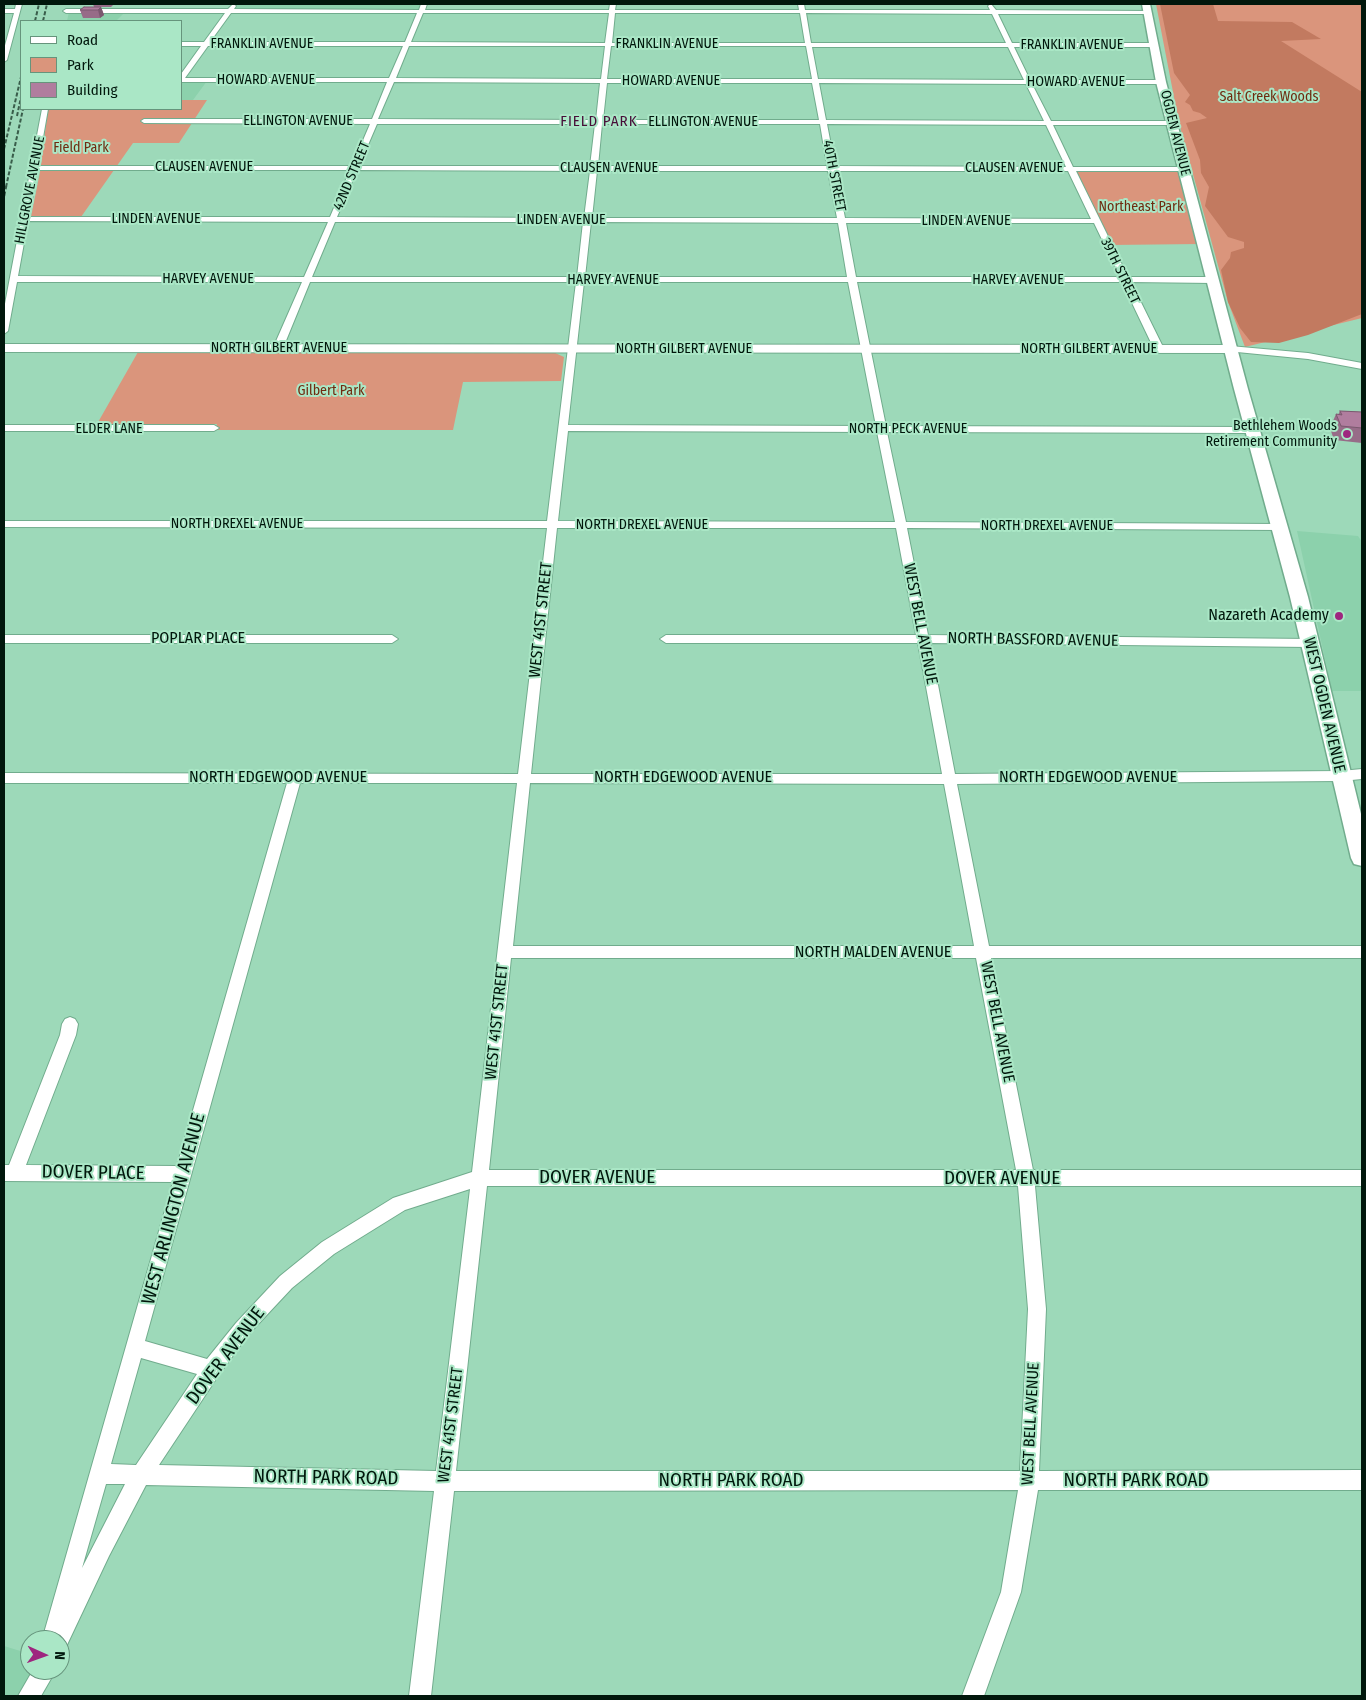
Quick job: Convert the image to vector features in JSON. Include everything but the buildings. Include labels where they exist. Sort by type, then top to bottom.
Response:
[{"type":"main road","name":"OGDEN AVENUE","points":[[1147,8],[1162,82],[1230,349]]},
{"type":"main road","name":"WEST OGDEN AVENUE","points":[[1230,349],[1280,527],[1362,858]]},
{"type":"street","points":[[182,79],[235,4]]},
{"type":"street","name":"39TH STREET","points":[[990,4],[1158,349]]},
{"type":"street","points":[[4,11],[18,7]]},
{"type":"street","points":[[4,60],[6,44],[18,7]]},
{"type":"street","points":[[66,10],[230,11],[422,7],[801,8],[993,12],[1147,8]]},
{"type":"street","name":"42ND STREET","points":[[278,348],[422,7]]},
{"type":"street","name":"WEST 41ST STREET","points":[[420,1696],[480,1178],[572,348],[607,44],[613,8]]},
{"type":"street","name":"40TH STREET","points":[[801,8],[854,281],[865,349]]},
{"type":"street","name":"FRANKLIN AVENUE","points":[[182,44],[1154,45]]},
{"type":"street","name":"HOWARD AVENUE","points":[[182,80],[1162,82]]},
{"type":"street","name":"HILLGROVE AVENUE","points":[[4,330],[45,110]]},
{"type":"street","name":"ELLINGTON AVENUE","points":[[144,121],[1173,123]]},
{"type":"street","name":"CLAUSEN AVENUE","points":[[34,168],[1184,169]]},
{"type":"street","name":"LINDEN AVENUE","points":[[24,219],[1096,221]]},
{"type":"street","name":"HARVEY AVENUE","points":[[14,279],[1213,280]]},
{"type":"street","name":"NORTH GILBERT AVENUE","points":[[4,348],[1230,349],[1308,356],[1362,366]]},
{"type":"street","name":"WEST BELL AVENUE","points":[[865,349],[901,525],[1026,1179],[1037,1309],[1029,1482],[1011,1592],[973,1696]]},
{"type":"street","name":"ELDER LANE","points":[[4,428],[214,428]]},
{"type":"street","name":"NORTH PECK AVENUE","points":[[563,428],[1252,430]]},
{"type":"street","name":"NORTH DREXEL AVENUE","points":[[4,524],[1280,527]]},
{"type":"street","name":"POPLAR PLACE","points":[[4,639],[392,639]]},
{"type":"street","name":"NORTH BASSFORD AVENUE","points":[[666,639],[923,639],[1310,643]]},
{"type":"street","name":"NORTH EDGEWOOD AVENUE","points":[[4,778],[950,779],[1341,776],[1362,774]]},
{"type":"street","name":"WEST ARLINGTON AVENUE","points":[[55,1630],[295,778]]},
{"type":"street","name":"NORTH MALDEN AVENUE","points":[[504,952],[1362,952]]},
{"type":"street","points":[[9,1173],[68,1035],[70,1024]]},
{"type":"street","name":"DOVER PLACE","points":[[9,1173],[183,1174]]},
{"type":"street","name":"DOVER AVENUE","points":[[64,1630],[102,1549],[141,1475],[211,1369],[263,1306],[293,1276],[328,1248],[399,1204],[480,1178],[1362,1178]]},
{"type":"street","points":[[136,1347],[211,1369]]},
{"type":"street","name":"NORTH PARK ROAD","points":[[99,1474],[444,1481],[1029,1482],[1362,1480]]},
{"type":"shaded area","points":[[237,4],[422,4],[420,10],[232,10]]},
{"type":"shaded area","points":[[69,12],[125,12],[117,20],[67,20]]},
{"type":"shaded area","points":[[182,81],[207,81],[193,100],[182,100]]},
{"type":"shaded area","name":"Nazareth Academy","points":[[1297,531],[1358,536],[1362,542],[1362,691],[1332,691]]},
{"type":"shaded area","points":[[4,1646],[20,1651],[20,1680],[33,1680],[22,1696],[4,1696]]},
{"type":"green space","name":"Salt Creek Woods","points":[[1156,4],[1362,4],[1362,318],[1245,347],[1228,302],[1179,123]]},
{"type":"green space","name":"Salt Creek Woods","points":[[1160,4],[1213,4],[1218,21],[1292,22],[1321,39],[1281,41],[1362,92],[1362,314],[1308,335],[1279,343],[1251,342],[1240,328],[1228,302],[1221,270],[1230,258],[1231,252],[1244,248],[1244,242],[1228,237],[1205,206],[1209,187],[1201,173],[1200,160],[1186,123],[1207,118],[1193,111],[1190,105],[1185,102],[1190,95],[1174,73]]},
{"type":"green space","name":"Field Park","points":[[182,100],[207,100],[179,143],[133,143],[81,217],[31,217],[40,172],[48,110],[182,110]]},
{"type":"green space","name":"Northeast Park","points":[[1073,170],[1180,171],[1200,244],[1110,245]]},
{"type":"green space","name":"Gilbert Park","points":[[138,352],[553,352],[564,357],[561,381],[463,382],[453,430],[215,430],[217,424],[97,424]]},
{"type":"railway","points":[[35,20],[39,4]]},
{"type":"railway","points":[[43,20],[47,4]]},
{"type":"railway","points":[[4,149],[20,81]]},
{"type":"railway","points":[[17,116],[20,102]]},
{"type":"railway","points":[[6,187],[23,110]]},
{"type":"railway","points":[[4,196],[6,186]]},
{"type":"place","name":"Bethlehem Woods Retirement Community","points":[[1347,434]]},
{"type":"place","name":"Nazareth Academy","points":[[1339,616]]},
{"type":"district","name":"FIELD PARK","points":[[599,122]]}]
